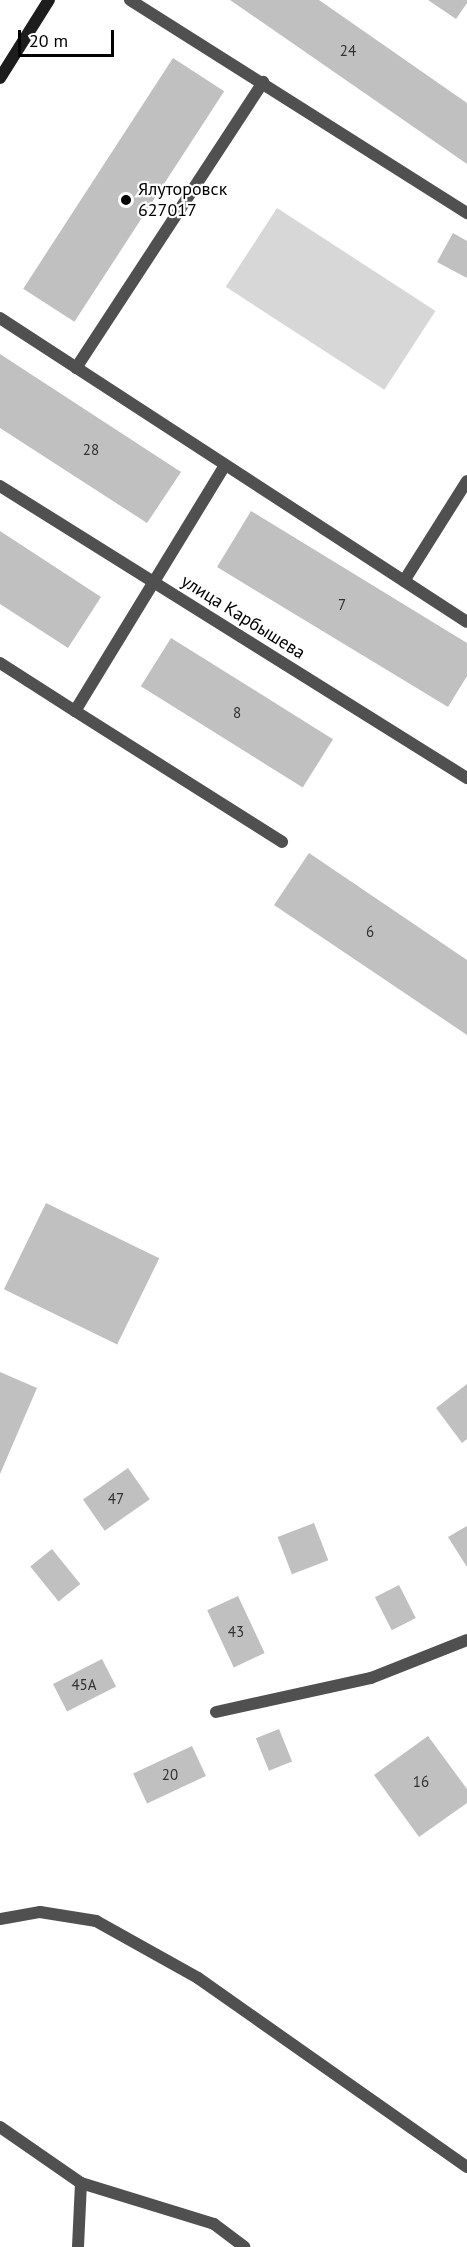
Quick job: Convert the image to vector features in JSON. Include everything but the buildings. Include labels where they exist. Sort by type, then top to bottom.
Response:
[{"type":"street","points":[[0,78],[49,0]]},
{"type":"street","points":[[130,0],[467,213]]},
{"type":"street","points":[[76,368],[263,82]]},
{"type":"street","points":[[0,318],[467,622]]},
{"type":"street","points":[[75,711],[225,465]]},
{"type":"street","points":[[404,581],[467,481]]},
{"type":"street","name":"улица Карбышева","points":[[0,486],[467,778]]},
{"type":"street","points":[[0,663],[282,842]]},
{"type":"street","points":[[216,1712],[371,1678],[467,1640]]},
{"type":"street","points":[[0,1919],[40,1912],[96,1921],[198,1978],[467,2167]]},
{"type":"street","points":[[0,2127],[81,2183],[214,2224],[244,2247]]},
{"type":"street","points":[[78,2247],[81,2183]]},
{"type":"shaded area","points":[[277,208],[436,311],[384,390],[226,287]]},
{"type":"place","name":"Ялуторовск 627017","points":[[126,200]]}]
